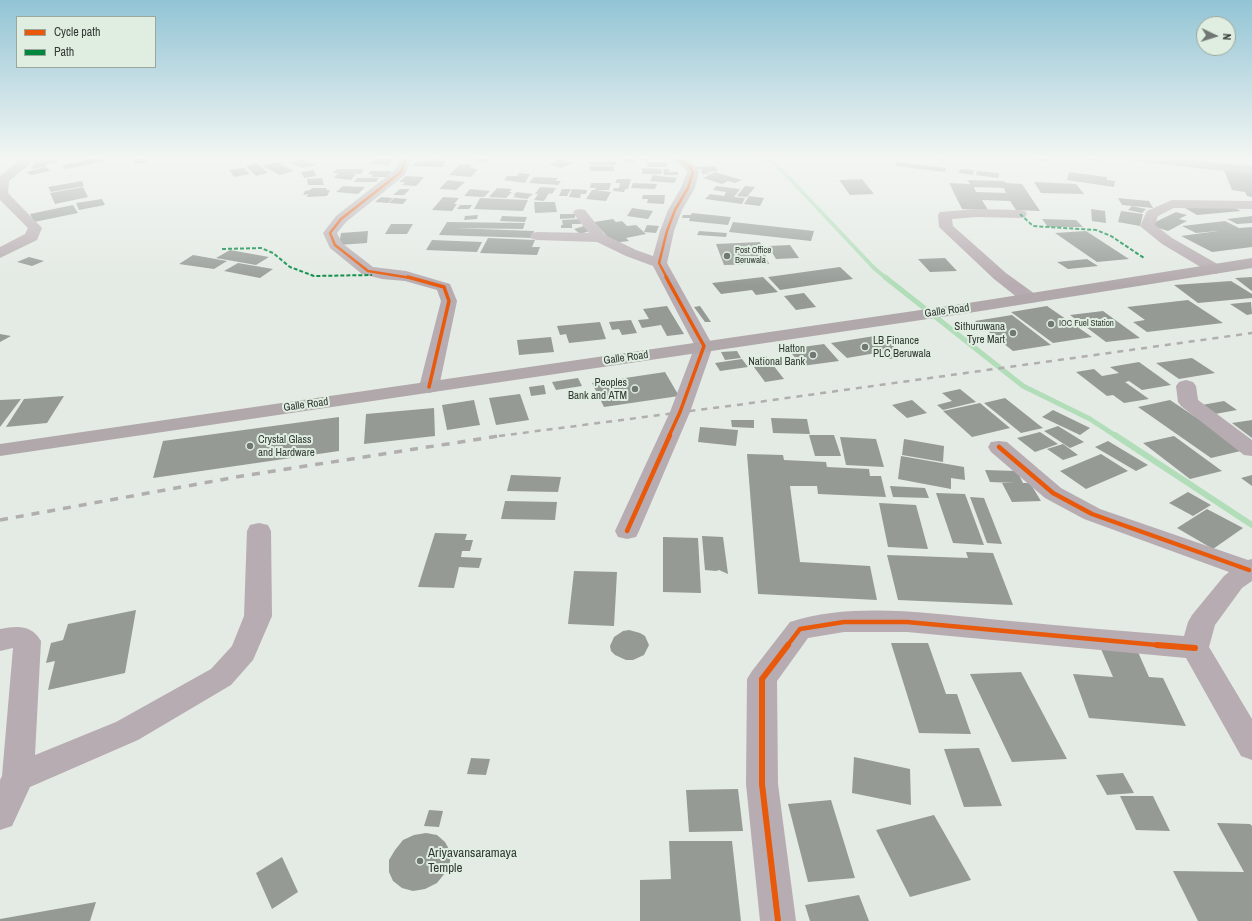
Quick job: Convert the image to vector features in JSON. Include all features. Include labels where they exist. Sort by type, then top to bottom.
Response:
[{"type":"highway","name":"Galle Road","points":[[0,450],[962,309],[1252,264]]},
{"type":"street","points":[[366,200],[341,220],[330,233],[335,245],[368,271],[406,276],[444,287],[449,301],[429,387]]},
{"type":"street","points":[[659,263],[670,224],[675,210],[681,200]]},
{"type":"street","points":[[0,253],[32,237],[35,228],[27,217],[3,201]]},
{"type":"street","points":[[1215,269],[1166,241],[1147,226],[1152,214],[1172,204],[1252,205]]},
{"type":"street","points":[[580,213],[600,238]]},
{"type":"street","points":[[1020,214],[977,213],[945,215],[946,227],[1000,276],[1029,298]]},
{"type":"street","points":[[537,236],[600,238],[631,253],[659,263],[704,346],[680,412],[627,531]]},
{"type":"street","points":[[1186,386],[1188,402],[1252,450]]},
{"type":"street","points":[[999,447],[1052,494],[1092,514],[1250,569]]},
{"type":"street","points":[[18,777],[127,731],[222,678],[243,652],[258,616],[259,531]]},
{"type":"street","points":[[1250,569],[1233,582],[1202,622],[1195,648],[1252,747]]},
{"type":"street","points":[[778,921],[762,784],[762,679],[800,629],[844,622],[907,622],[1195,648]]},
{"type":"street","points":[[0,640],[17,636],[27,641],[18,777],[0,816]]},
{"type":"building","points":[[53,200],[74,200],[55,204]]},
{"type":"building","points":[[102,200],[105,205],[79,210],[76,203]]},
{"type":"building","points":[[377,200],[391,200],[388,203],[375,202]]},
{"type":"building","points":[[392,200],[406,200],[403,204],[389,203]]},
{"type":"building","points":[[440,200],[457,200],[454,204],[457,204],[452,211],[432,210]]},
{"type":"building","points":[[479,200],[528,200],[523,211],[474,209]]},
{"type":"building","points":[[648,200],[664,200],[664,204],[647,203]]},
{"type":"building","points":[[712,200],[744,200],[742,204]]},
{"type":"building","points":[[747,200],[763,200],[760,206],[744,204]]},
{"type":"building","points":[[957,200],[1033,200],[1040,211],[1016,210],[1010,201],[982,200],[988,210],[962,209]]},
{"type":"building","points":[[1119,200],[1138,200],[1149,201],[1153,208],[1122,205]]},
{"type":"building","points":[[534,202],[555,202],[557,212],[535,213]]},
{"type":"building","points":[[73,205],[78,213],[34,222],[30,214]]},
{"type":"building","points":[[460,205],[472,205],[469,209],[457,209]]},
{"type":"building","points":[[1229,205],[1241,211],[1197,215],[1185,208]]},
{"type":"building","points":[[1132,206],[1146,209],[1142,213],[1128,210]]},
{"type":"building","points":[[632,208],[653,211],[648,219],[627,216]]},
{"type":"building","points":[[1091,209],[1105,211],[1106,223],[1092,221]]},
{"type":"building","points":[[1121,211],[1143,214],[1140,226],[1118,222]]},
{"type":"building","points":[[1176,212],[1187,215],[1179,219],[1187,221],[1168,231],[1149,225]]},
{"type":"building","points":[[692,213],[731,217],[728,225],[689,221],[690,218],[682,218],[683,215],[691,215]]},
{"type":"building","points":[[560,214],[575,214],[575,218],[560,219]]},
{"type":"building","points":[[478,215],[477,219],[464,220],[465,216]]},
{"type":"building","points":[[502,216],[527,217],[525,222],[500,221]]},
{"type":"building","points":[[1252,216],[1252,223],[1237,224],[1227,219]]},
{"type":"building","points":[[580,219],[581,224],[572,224],[572,228],[561,228],[561,225],[563,225],[562,220]]},
{"type":"building","points":[[613,219],[616,222],[622,221],[627,226],[636,225],[646,234],[626,238],[629,241],[613,243],[594,222]]},
{"type":"building","points":[[1042,219],[1076,220],[1083,227],[1048,227]]},
{"type":"building","points":[[1225,221],[1239,228],[1252,227],[1252,247],[1212,252],[1181,236],[1218,231],[1196,233],[1182,226]]},
{"type":"building","points":[[447,222],[525,223],[523,229],[454,228],[534,231],[532,238],[439,235]]},
{"type":"building","points":[[733,222],[814,231],[811,241],[729,232]]},
{"type":"building","points":[[391,224],[413,224],[407,234],[385,234]]},
{"type":"building","points":[[647,225],[659,226],[656,233],[644,232]]},
{"type":"building","points":[[584,226],[590,231],[580,234],[574,229]]},
{"type":"building","points":[[368,231],[367,243],[339,245],[341,233]]},
{"type":"building","points":[[699,231],[727,233],[726,237],[697,235]]},
{"type":"building","points":[[1086,231],[1129,259],[1097,262],[1055,233]]},
{"type":"building","points":[[488,238],[535,240],[532,247],[540,247],[537,255],[480,253]]},
{"type":"building","points":[[432,240],[482,242],[477,252],[426,250]]},
{"type":"building","points":[[760,242],[769,264],[724,265],[716,244]]},
{"type":"building","points":[[790,245],[799,258],[776,259],[768,246]]},
{"type":"building","points":[[230,250],[269,257],[256,265],[216,258]]},
{"type":"building","points":[[193,255],[227,261],[214,269],[179,264]]},
{"type":"building","points":[[29,257],[44,261],[32,266],[17,262]]},
{"type":"building","points":[[945,258],[957,271],[930,272],[918,259]]},
{"type":"building","points":[[1087,259],[1098,266],[1068,269],[1057,262]]},
{"type":"building","points":[[238,263],[273,269],[260,278],[224,271]]},
{"type":"building","points":[[840,267],[853,279],[780,290],[768,277]]},
{"type":"building","points":[[763,277],[778,292],[756,295],[752,290],[721,294],[712,283]]},
{"type":"building","points":[[1252,277],[1252,291],[1235,278]]},
{"type":"building","points":[[1231,281],[1252,294],[1252,298],[1198,303],[1174,285]]},
{"type":"building","points":[[804,293],[816,307],[796,310],[784,296]]},
{"type":"building","points":[[1188,300],[1223,323],[1147,332],[1133,322],[1145,320],[1127,307]]},
{"type":"building","points":[[1251,302],[1252,314],[1247,315],[1230,304]]},
{"type":"building","points":[[667,306],[684,334],[667,336],[661,325],[642,328],[638,320],[649,319],[643,309]]},
{"type":"building","points":[[700,306],[711,322],[705,322],[694,307]]},
{"type":"building","name":"IOC Fuel Station","points":[[1047,306],[1092,337],[1053,343],[1011,312]]},
{"type":"building","points":[[1103,311],[1140,338],[1106,342],[1070,315]]},
{"type":"building","name":"Sithuruwana Tyre Mart","points":[[1012,315],[1051,345],[1013,351],[975,321]]},
{"type":"building","points":[[631,320],[637,333],[622,335],[619,329],[612,330],[609,322]]},
{"type":"building","points":[[600,322],[606,339],[569,343],[566,334],[560,335],[557,326]]},
{"type":"building","points":[[0,334],[11,336],[0,342]]},
{"type":"building","name":"LB Finance PLC Beruwala","points":[[881,335],[905,357],[889,359],[882,352],[847,358],[831,343]]},
{"type":"building","points":[[551,337],[554,352],[519,355],[517,340]]},
{"type":"building","name":"Hatton National Bank","points":[[824,344],[839,361],[802,366],[788,349]]},
{"type":"building","points":[[737,351],[741,358],[725,360],[721,352]]},
{"type":"building","points":[[766,356],[784,379],[765,382],[748,359]]},
{"type":"building","points":[[1192,358],[1215,373],[1179,379],[1156,363]]},
{"type":"building","points":[[742,359],[748,367],[720,371],[715,363]]},
{"type":"building","points":[[1139,362],[1171,385],[1142,390],[1129,381],[1125,382],[1149,399],[1124,403],[1113,395],[1107,396],[1076,372],[1094,369],[1102,376],[1119,373],[1110,367]]},
{"type":"building","name":"Peoples Bank and ATM","points":[[665,372],[679,396],[604,407],[592,383]]},
{"type":"building","points":[[578,378],[582,386],[556,390],[552,382]]},
{"type":"building","points":[[544,385],[546,394],[531,396],[529,387]]},
{"type":"building","points":[[960,389],[976,402],[943,410],[937,405],[952,401],[942,393]]},
{"type":"building","points":[[520,394],[529,420],[496,425],[489,398]]},
{"type":"building","points":[[64,396],[47,423],[6,427],[24,399]]},
{"type":"building","points":[[1005,398],[1043,428],[1021,433],[984,403]]},
{"type":"building","points":[[21,399],[0,427],[0,400]]},
{"type":"building","points":[[474,400],[480,425],[447,430],[442,405]]},
{"type":"building","points":[[912,400],[927,413],[907,418],[892,405]]},
{"type":"building","points":[[1170,400],[1245,450],[1211,458],[1138,407]]},
{"type":"building","points":[[1224,401],[1237,410],[1215,414],[1202,405]]},
{"type":"building","points":[[980,403],[1010,428],[972,437],[943,411]]},
{"type":"building","points":[[434,408],[435,436],[364,444],[366,414]]},
{"type":"building","points":[[1053,410],[1090,428],[1080,435],[1042,417]]},
{"type":"building","name":"Crystal Glass and Hardware","points":[[339,417],[339,451],[153,478],[163,441]]},
{"type":"building","points":[[771,418],[807,419],[810,434],[773,433]]},
{"type":"building","points":[[731,420],[754,420],[754,428],[732,427]]},
{"type":"building","points":[[1252,420],[1252,438],[1232,423]]},
{"type":"building","points":[[1058,426],[1084,442],[1070,448],[1044,431]]},
{"type":"building","points":[[700,427],[738,430],[736,446],[698,442]]},
{"type":"building","points":[[1040,432],[1058,444],[1035,452],[1017,438]]},
{"type":"building","points":[[809,435],[834,435],[841,456],[815,456]]},
{"type":"building","points":[[1174,436],[1222,471],[1190,479],[1143,443]]},
{"type":"building","points":[[840,437],[876,439],[884,467],[846,465]]},
{"type":"building","points":[[904,439],[944,446],[943,462],[902,455]]},
{"type":"building","points":[[1108,441],[1148,465],[1136,471],[1095,447]]},
{"type":"building","points":[[1063,444],[1078,455],[1063,460],[1047,449]]},
{"type":"building","points":[[747,454],[783,455],[784,460],[826,462],[827,467],[869,469],[870,476],[881,476],[886,497],[818,494],[817,486],[790,486],[800,562],[870,566],[877,600],[758,594]]},
{"type":"building","points":[[1101,454],[1128,471],[1086,489],[1060,471]]},
{"type":"building","points":[[901,456],[964,467],[965,480],[951,478],[951,489],[898,479]]},
{"type":"building","points":[[985,470],[1017,471],[1023,483],[1030,483],[1041,501],[1012,502],[1002,483],[1015,483],[990,482]]},
{"type":"building","points":[[511,475],[561,477],[558,492],[507,491]]},
{"type":"building","points":[[1252,475],[1252,486],[1241,478]]},
{"type":"building","points":[[890,486],[925,488],[929,498],[893,497]]},
{"type":"building","points":[[1188,492],[1211,505],[1193,516],[1169,503]]},
{"type":"building","points":[[936,493],[965,494],[984,545],[953,543]]},
{"type":"building","points":[[970,497],[984,498],[1002,544],[987,543]]},
{"type":"building","points":[[505,501],[557,502],[555,520],[501,519]]},
{"type":"building","points":[[879,503],[916,505],[928,549],[888,547]]},
{"type":"building","points":[[1207,509],[1243,528],[1213,549],[1177,528]]},
{"type":"building","points":[[435,533],[467,534],[465,540],[473,540],[470,551],[462,551],[461,557],[482,558],[479,568],[459,567],[454,588],[418,587]]},
{"type":"building","points":[[702,536],[723,537],[728,574],[719,570],[705,570]]},
{"type":"building","points":[[663,537],[698,538],[701,593],[663,592]]},
{"type":"building","points":[[966,552],[993,553],[1013,605],[898,600],[887,555],[968,558]]},
{"type":"building","points":[[574,571],[617,572],[614,626],[568,624]]},
{"type":"building","points":[[136,610],[125,673],[48,690],[55,661],[46,663],[51,643],[63,640],[68,624]]},
{"type":"building","points":[[629,630],[645,636],[649,645],[644,655],[633,660],[626,660],[615,655],[611,651],[610,646],[614,637],[623,631]]},
{"type":"building","points":[[891,643],[928,643],[946,694],[957,694],[971,734],[919,733]]},
{"type":"building","points":[[1101,649],[1138,652],[1149,677],[1163,678],[1186,726],[1089,718],[1073,674],[1113,677]]},
{"type":"building","points":[[1021,672],[1067,759],[1012,762],[970,674]]},
{"type":"building","points":[[979,748],[1002,806],[964,807],[944,749]]},
{"type":"building","points":[[854,757],[910,769],[911,805],[852,793]]},
{"type":"building","points":[[471,758],[490,759],[486,775],[467,774]]},
{"type":"building","points":[[1123,773],[1134,793],[1107,795],[1096,775]]},
{"type":"building","points":[[738,789],[743,831],[689,832],[686,790]]},
{"type":"building","points":[[1120,796],[1153,796],[1170,831],[1136,830]]},
{"type":"building","points":[[831,800],[855,878],[808,882],[788,804]]},
{"type":"building","points":[[429,810],[443,811],[439,827],[424,826]]},
{"type":"building","points":[[934,815],[971,880],[910,897],[876,830]]},
{"type":"building","points":[[1217,823],[1250,824],[1252,826],[1252,921],[1198,921],[1173,871],[1244,872]]},
{"type":"building","name":"Ariyavansaramaya Temple","points":[[426,833],[437,835],[445,842],[450,851],[450,862],[445,873],[437,883],[425,889],[413,891],[402,888],[393,881],[389,872],[389,860],[403,840],[414,835]]},
{"type":"building","points":[[669,841],[732,841],[741,921],[640,921],[640,880],[671,879]]},
{"type":"building","points":[[282,857],[298,892],[272,909],[256,873]]},
{"type":"building","points":[[859,895],[869,921],[810,921],[805,905]]},
{"type":"building","points":[[96,902],[90,921],[0,921],[0,919]]},
{"type":"waterway","points":[[810,200],[874,268],[886,278]]},
{"type":"waterway","points":[[885,277],[1023,386],[1090,419],[1116,436]]},
{"type":"waterway","points":[[1115,435],[1252,525]]},
{"type":"railway","points":[[499,436],[744,404],[1252,333]]},
{"type":"railway","points":[[0,520],[242,476],[505,435]]},
{"type":"marked path","points":[[1020,214],[1033,226],[1096,230],[1111,236],[1144,258]]},
{"type":"marked path","points":[[222,249],[261,248],[273,253],[290,267],[314,276],[372,275]]},
{"type":"cycle path","points":[[365,200],[341,219],[330,233],[335,245],[368,271],[406,276],[444,287],[449,301],[429,387]]},
{"type":"cycle path","points":[[627,531],[680,412],[704,346],[659,263],[667,231],[675,210],[681,200]]},
{"type":"cycle path","points":[[999,447],[1053,493],[1092,514],[1249,570]]},
{"type":"cycle path","points":[[778,921],[762,784],[762,679],[800,629],[844,622],[907,622],[1195,648]]},
{"type":"place","name":"Post Office Beruwala","points":[[727,256]]},
{"type":"place","name":"IOC Fuel Station","points":[[1051,324]]},
{"type":"place","name":"Sithuruwana Tyre Mart","points":[[1013,333]]},
{"type":"place","name":"LB Finance PLC Beruwala","points":[[865,347]]},
{"type":"place","name":"Hatton National Bank","points":[[813,355]]},
{"type":"place","name":"Peoples Bank and ATM","points":[[635,389]]},
{"type":"place","name":"Crystal Glass and Hardware","points":[[250,446]]},
{"type":"place","name":"Ariyavansaramaya Temple","points":[[420,861]]}]
